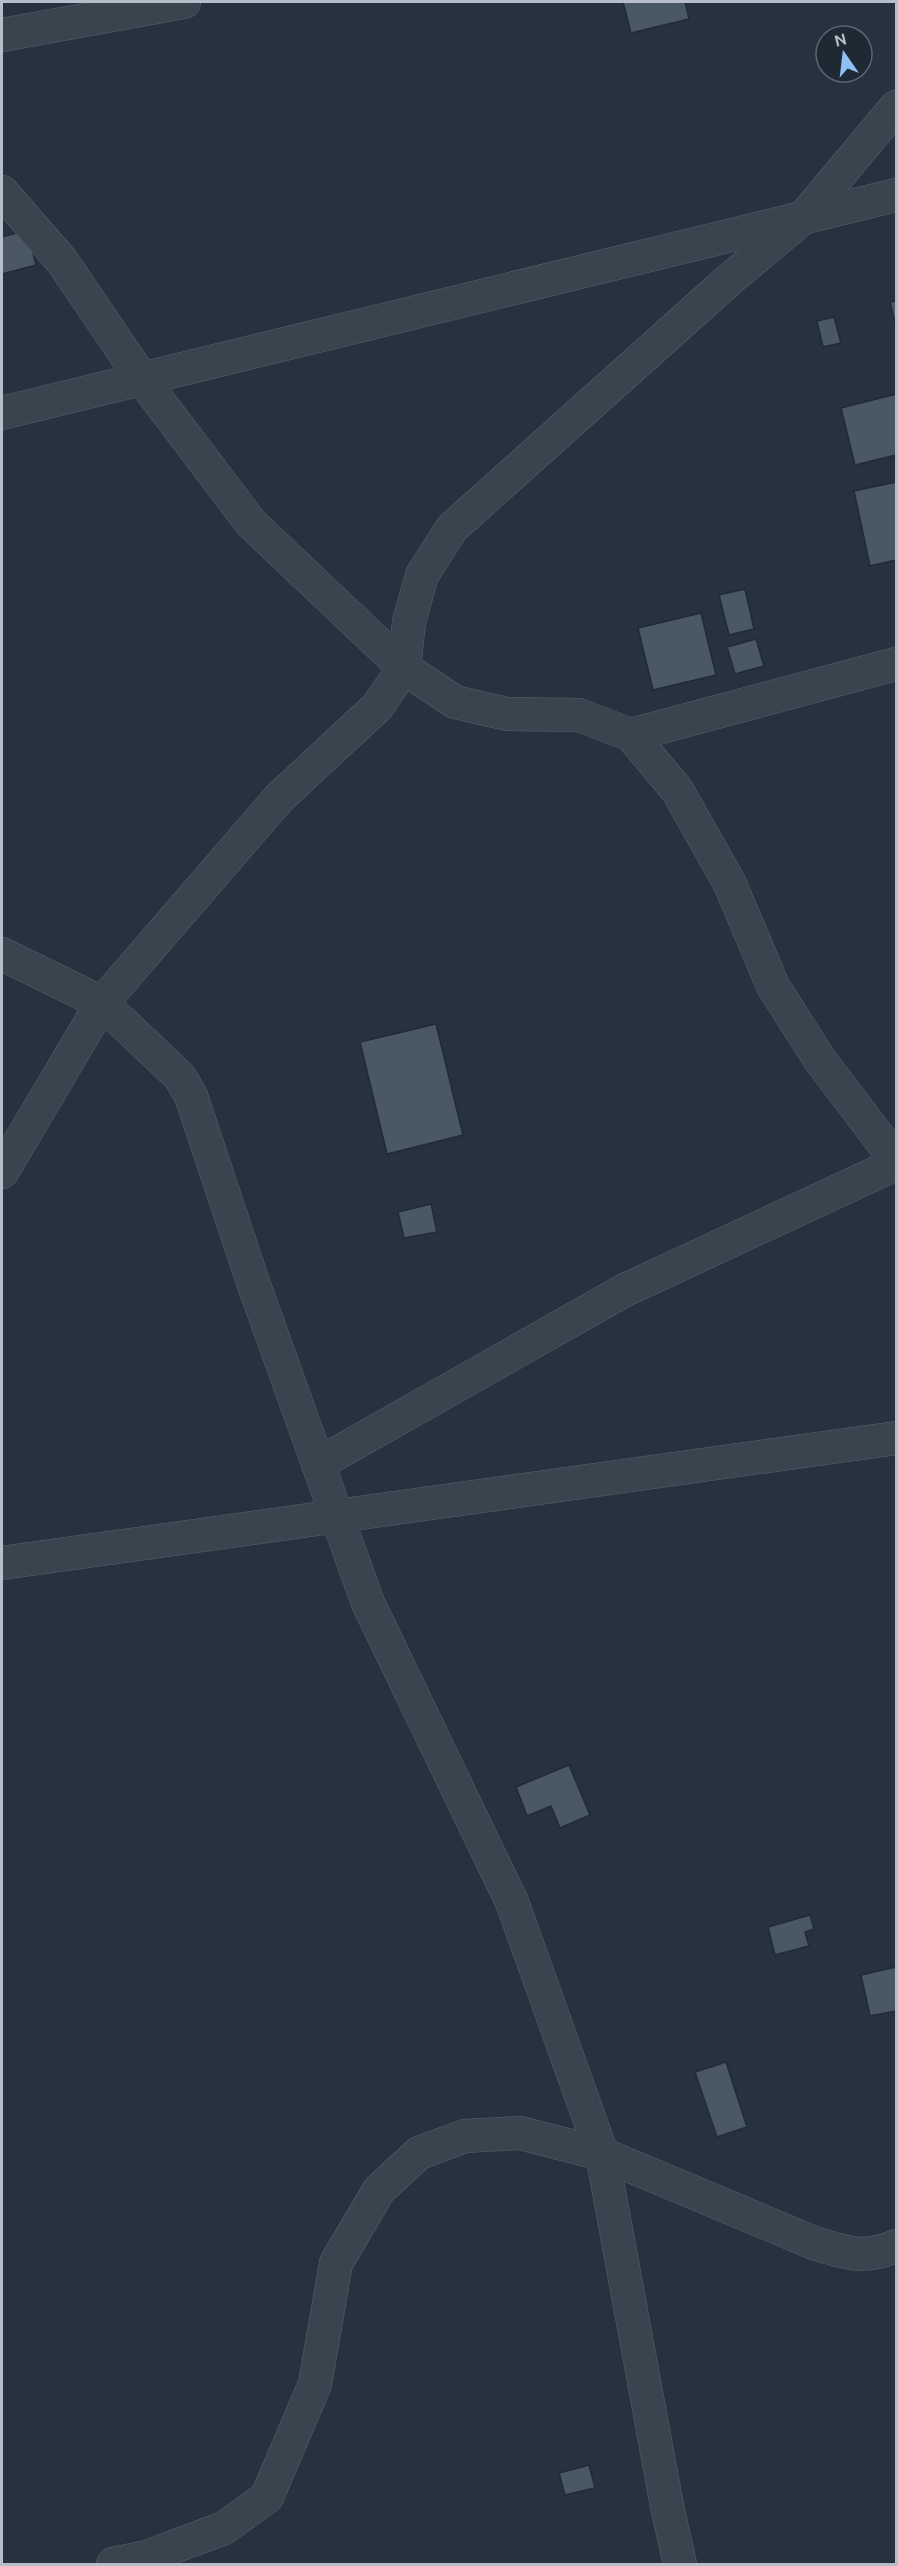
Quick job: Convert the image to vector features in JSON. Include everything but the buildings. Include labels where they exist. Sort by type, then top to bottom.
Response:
[{"type":"street","points":[[2,35],[129,7],[184,2]]},
{"type":"street","points":[[2,1172],[102,1003],[279,798],[376,707],[404,668],[409,622],[422,575],[452,528],[730,279],[803,218],[897,107]]},
{"type":"street","points":[[2,192],[62,261],[142,379],[251,523],[404,668],[455,702],[507,714],[579,715],[631,735],[683,800],[729,882],[773,986],[820,1060],[897,1162],[625,1290],[318,1464]]},
{"type":"street","points":[[2,412],[897,195]]},
{"type":"street","points":[[631,735],[897,664]]},
{"type":"street","points":[[2,954],[102,1003],[180,1077],[191,1096],[254,1285],[368,1603],[512,1902],[602,2154],[680,2565]]},
{"type":"street","points":[[2,1563],[897,1438]]},
{"type":"street","points":[[113,2565],[147,2557],[225,2529],[267,2497],[315,2384],[336,2263],[379,2190],[419,2153],[465,2136],[520,2133],[602,2154],[814,2243],[848,2254],[879,2254],[897,2246]]}]
